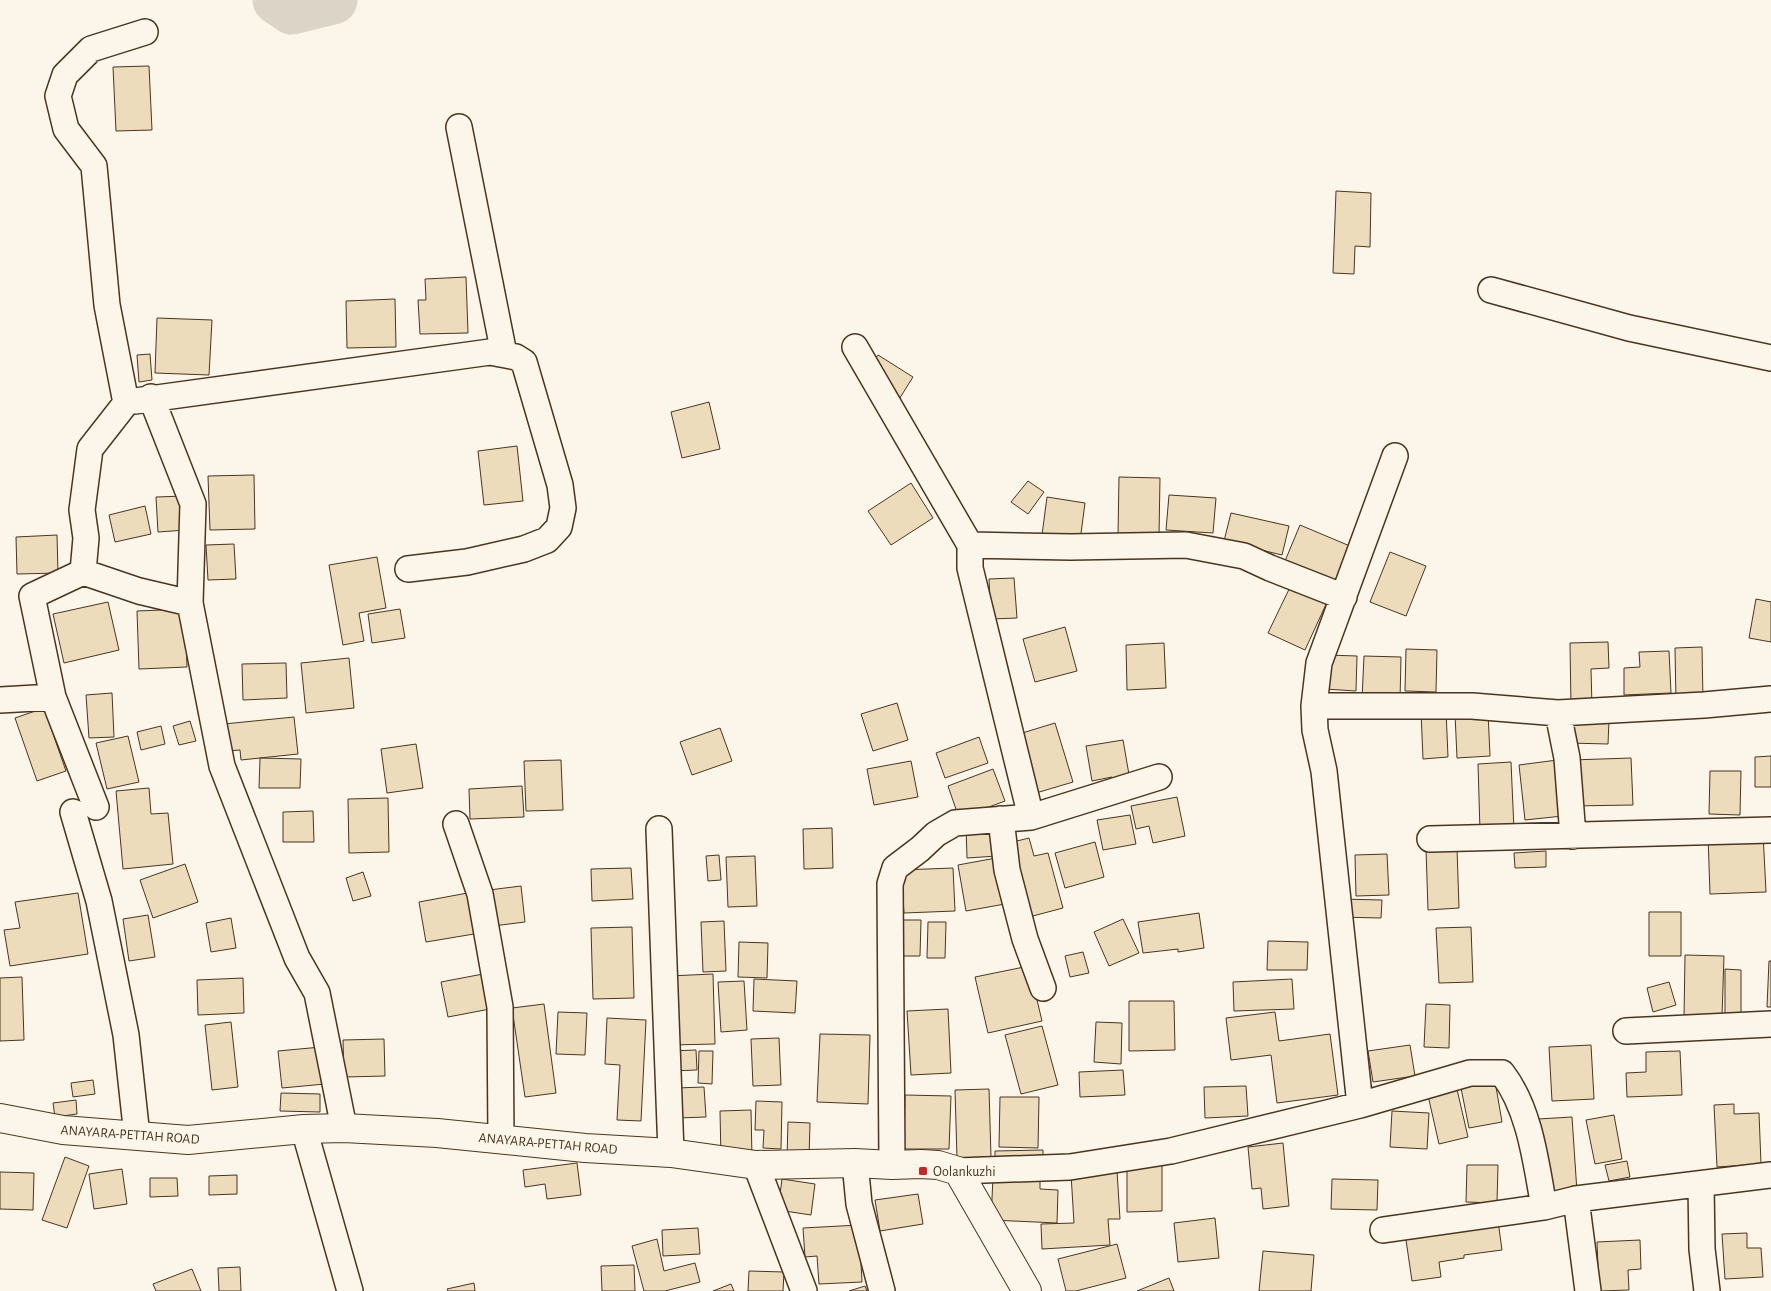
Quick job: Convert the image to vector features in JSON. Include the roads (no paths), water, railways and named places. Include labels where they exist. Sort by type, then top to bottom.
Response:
[{"type":"main road","name":"ANAYARA-PETTAH ROAD","points":[[0,1118],[63,1130],[188,1140],[304,1129],[344,1128],[437,1133],[585,1148],[671,1153],[756,1165],[854,1163],[938,1165],[958,1171]]},
{"type":"main road","points":[[958,1171],[1027,1291]]},
{"type":"street","points":[[126,403],[107,305],[94,166],[66,129],[58,96],[65,75],[91,49],[145,32]]},
{"type":"street","points":[[459,127],[504,354]]},
{"type":"street","points":[[1491,290],[1629,328],[1771,358]]},
{"type":"street","points":[[855,347],[970,545],[970,568],[1031,817]]},
{"type":"street","points":[[83,572],[86,538],[82,510],[90,449],[126,403],[490,352],[516,357],[524,362],[560,485],[563,508],[559,527],[547,540],[524,549],[467,562],[408,570]]},
{"type":"street","points":[[151,398],[194,504],[190,603],[222,766],[297,958],[317,993],[344,1128]]},
{"type":"street","points":[[1360,1106],[1324,770],[1315,730],[1314,706],[1319,663],[1395,456]]},
{"type":"street","points":[[970,545],[1071,547],[1186,544],[1244,556],[1344,597]]},
{"type":"street","points":[[136,1136],[126,1035],[99,901],[85,809],[53,697],[32,596],[83,572],[139,591],[190,603]]},
{"type":"street","points":[[0,700],[53,697]]},
{"type":"street","points":[[1314,706],[1472,706],[1558,713],[1696,706],[1771,699]]},
{"type":"street","points":[[1558,713],[1568,758],[1573,836]]},
{"type":"street","points":[[892,1165],[890,884],[895,868],[920,850],[936,834],[955,823],[1031,817],[1159,777]]},
{"type":"street","points":[[1001,819],[1007,870],[1025,939],[1043,988]]},
{"type":"street","points":[[456,824],[480,894],[500,1007],[501,1140]]},
{"type":"street","points":[[659,829],[671,1153]]},
{"type":"street","points":[[1430,839],[1771,830]]},
{"type":"street","points":[[1626,1031],[1771,1024]]},
{"type":"street","points":[[958,1171],[1070,1167],[1171,1151],[1360,1106],[1470,1073],[1502,1073],[1510,1084],[1532,1138],[1544,1207]]},
{"type":"street","points":[[304,1129],[350,1291]]},
{"type":"street","points":[[854,1163],[859,1204],[882,1291]]},
{"type":"street","points":[[756,1165],[804,1291]]},
{"type":"street","points":[[1383,1230],[1544,1207],[1576,1199],[1771,1175]]},
{"type":"street","points":[[1701,1184],[1702,1249],[1707,1291]]},
{"type":"street","points":[[1576,1199],[1588,1291]]},
{"type":"waterway","points":[[277,0],[292,10],[333,0]]},
{"type":"place","name":"Oolankuzhi","points":[[923,1171]]}]
